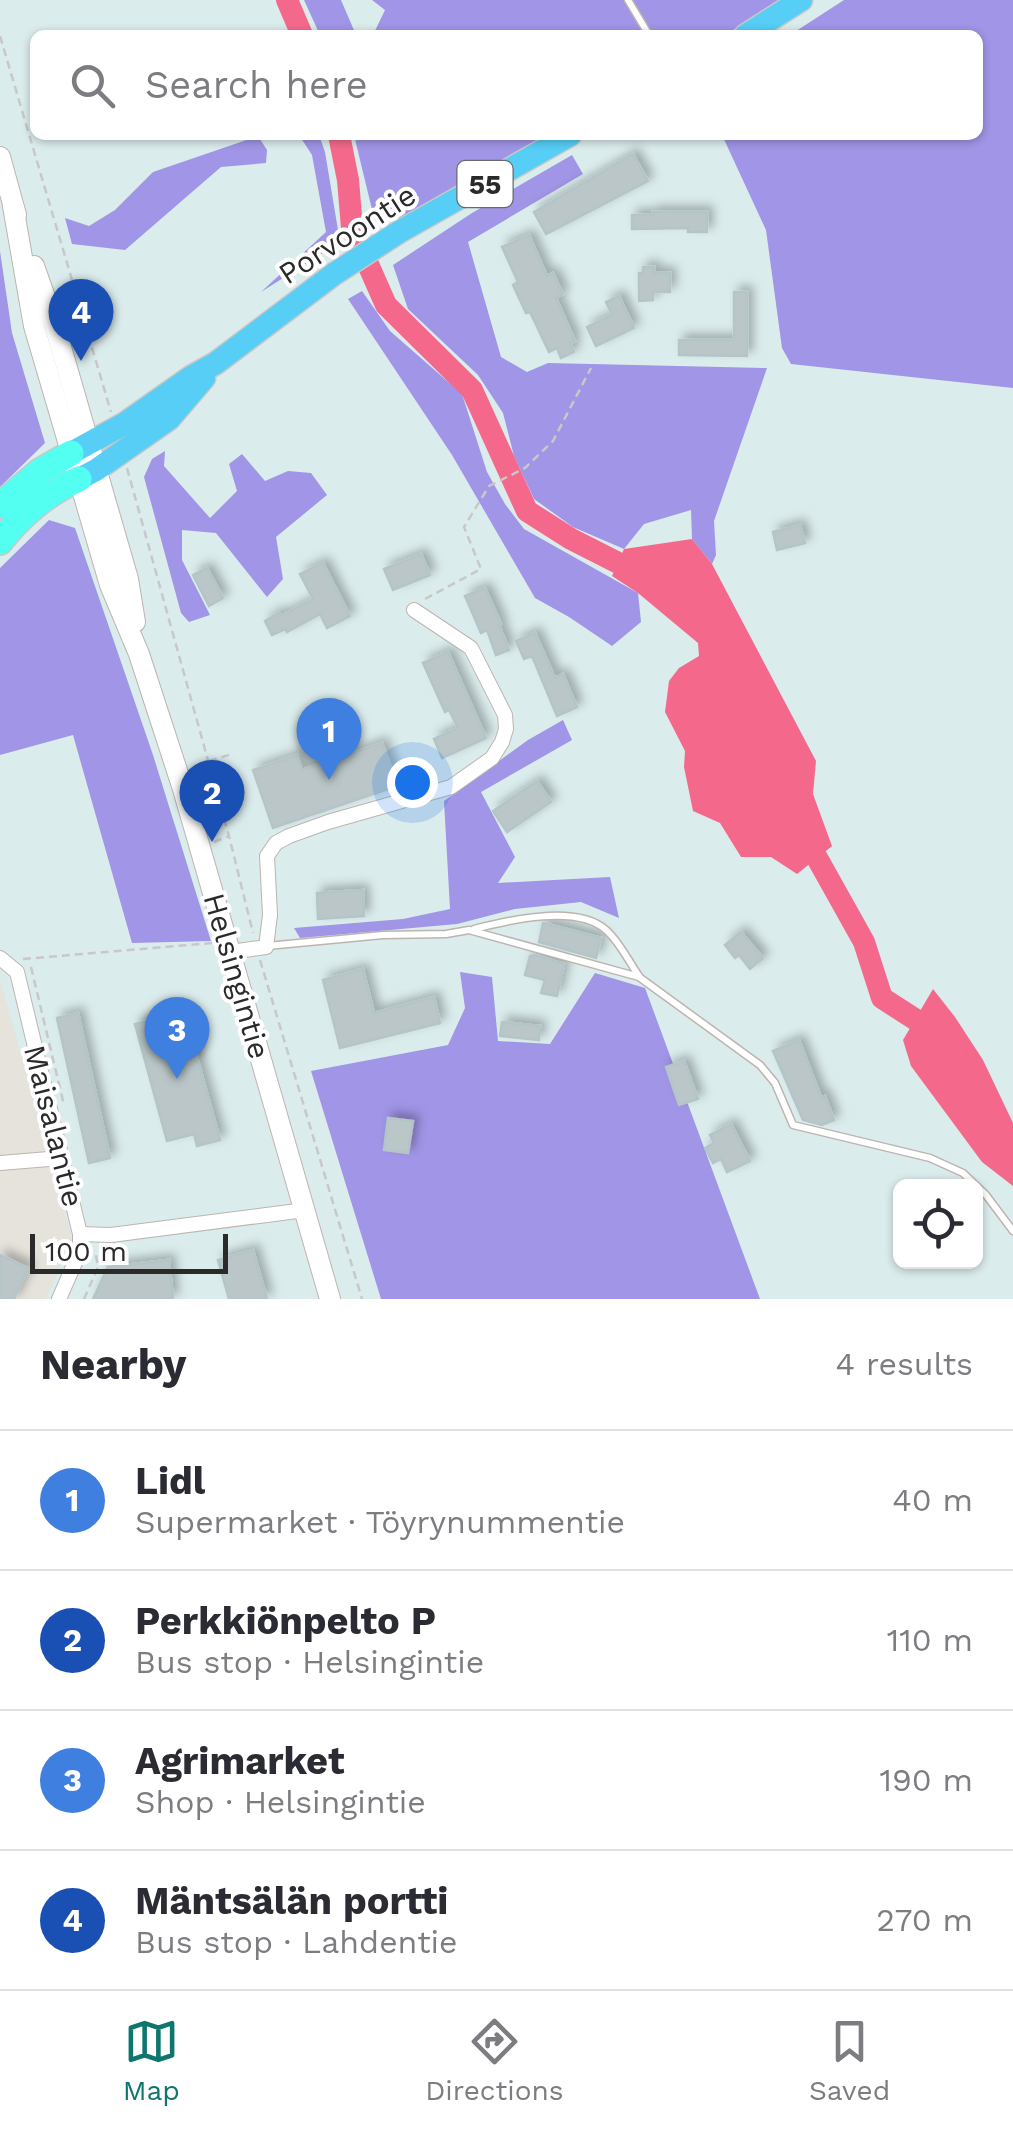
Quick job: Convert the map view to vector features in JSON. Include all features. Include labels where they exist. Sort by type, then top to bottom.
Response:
[{"type":"highway","points":[[0,505],[40,470],[79,449]]},
{"type":"highway","points":[[0,542],[16,522],[65,485],[87,474]]},
{"type":"main road","points":[[754,30],[801,0]]},
{"type":"main road","name":"Porvoontie","points":[[79,449],[216,364],[334,274],[561,140]]},
{"type":"main road","name":"Helsingintie","points":[[0,157],[13,206],[34,326],[87,474],[110,585],[139,654],[183,789],[330,1299]]},
{"type":"main road","name":"Porvoontie","points":[[87,474],[169,419],[216,364]]},
{"type":"street","points":[[230,947],[261,948],[270,916],[267,856],[276,843],[328,822],[451,787],[492,758],[502,742],[505,716],[471,648],[414,610]]},
{"type":"street","name":"Maisalantie","points":[[0,958],[16,972],[80,1234],[80,1251],[59,1299]]},
{"type":"street","points":[[0,1163],[61,1158]]},
{"type":"street","points":[[80,1234],[110,1235],[305,1210]]},
{"type":"lane","points":[[628,0],[646,30]]},
{"type":"lane","points":[[261,948],[383,935],[446,934],[514,919],[580,917],[608,931],[639,977],[760,1065],[774,1083],[793,1125],[930,1158],[963,1173],[986,1195],[1013,1231]]},
{"type":"lane","points":[[469,930],[639,977]]},
{"type":"path","points":[[0,36],[30,137]]},
{"type":"path","points":[[31,140],[116,428]]},
{"type":"path","points":[[414,610],[428,596],[481,569],[464,526],[489,486],[525,468],[554,441],[591,368]]},
{"type":"path","points":[[122,452],[362,1299]]},
{"type":"path","points":[[208,761],[232,754]]},
{"type":"path","points":[[212,842],[229,836]]},
{"type":"path","points":[[23,959],[230,947]]},
{"type":"shaded area","points":[[304,0],[341,0],[354,30],[318,30]]},
{"type":"shaded area","points":[[372,0],[783,0],[733,30],[375,30],[385,10]]},
{"type":"shaded area","points":[[844,0],[1013,0],[1013,388],[791,364],[782,348],[766,230],[724,140],[983,140],[983,30],[798,30]]},
{"type":"shaded area","points":[[246,140],[261,140],[267,150],[266,163],[221,167],[125,250],[72,244],[65,218],[89,226],[115,210],[153,172]]},
{"type":"shaded area","points":[[302,140],[321,140],[340,242],[261,292],[326,232],[312,155]]},
{"type":"shaded area","points":[[355,140],[541,140],[403,217],[375,222]]},
{"type":"shaded area","points":[[572,155],[583,174],[468,242],[501,357],[527,372],[548,363],[767,368],[714,521],[716,555],[712,564],[692,539],[691,510],[644,524],[624,549],[573,527],[534,499],[514,456],[503,413],[478,375],[408,309],[393,265]]},
{"type":"shaded area","points":[[0,251],[12,333],[45,443],[0,487]]},
{"type":"shaded area","points":[[362,291],[390,331],[462,394],[487,472],[524,529],[638,593],[641,622],[612,646],[535,598],[452,455],[348,299]]},
{"type":"shaded area","points":[[165,451],[164,466],[210,518],[237,491],[229,464],[242,454],[265,481],[288,471],[311,473],[327,495],[276,537],[283,579],[267,597],[216,533],[182,530],[182,560],[210,615],[189,622],[181,613],[144,477],[152,459]]},
{"type":"shaded area","points":[[49,520],[75,528],[153,755],[211,941],[132,943],[73,735],[0,755],[0,568]]},
{"type":"shaded area","points":[[692,539],[712,564],[816,761],[813,794],[832,846],[797,874],[771,857],[741,857],[720,823],[693,811],[684,767],[685,751],[665,712],[669,681],[679,668],[699,656],[698,643],[612,576],[624,549]]},
{"type":"shaded area","points":[[563,720],[572,740],[481,792],[515,857],[498,883],[610,877],[619,918],[581,902],[515,909],[457,924],[300,938],[294,928],[403,919],[450,909],[444,801],[528,740]]},
{"type":"shaded area","points":[[460,972],[492,977],[498,1041],[550,1044],[595,973],[645,988],[760,1299],[381,1299],[311,1071],[448,1045],[465,1008]]},
{"type":"shaded area","points":[[0,979],[72,1239],[46,1299],[0,1299]]},
{"type":"shaded area","points":[[933,989],[983,1060],[1013,1123],[1013,1186],[982,1162],[911,1066],[903,1040]]},
{"type":"building","points":[[633,154],[648,181],[546,234],[534,212]]},
{"type":"building","points":[[707,212],[707,232],[688,232],[688,228],[632,229],[632,215]]},
{"type":"building","points":[[529,235],[547,276],[553,273],[563,294],[556,298],[575,341],[570,343],[574,352],[561,358],[557,348],[549,352],[530,312],[526,313],[513,285],[518,282],[502,247]]},
{"type":"building","points":[[643,267],[654,267],[654,273],[670,273],[670,292],[653,292],[653,300],[639,301],[639,273],[643,273]]},
{"type":"building","points":[[734,292],[747,292],[747,356],[679,355],[679,340],[734,340]]},
{"type":"building","points":[[619,296],[634,328],[596,346],[587,327],[612,315],[606,302]]},
{"type":"building","points":[[800,525],[805,543],[777,550],[773,532]]},
{"type":"building","points":[[421,554],[430,575],[393,590],[384,569]]},
{"type":"building","points":[[323,563],[350,616],[327,628],[320,614],[287,632],[285,629],[272,635],[265,621],[313,599],[300,574]]},
{"type":"building","points":[[207,568],[223,598],[209,606],[193,575]]},
{"type":"building","points":[[485,588],[509,650],[496,655],[487,630],[481,633],[465,596]]},
{"type":"building","points":[[535,633],[555,678],[563,674],[577,707],[557,716],[532,656],[524,659],[516,641]]},
{"type":"building","points":[[448,652],[486,738],[442,758],[434,739],[458,728],[449,710],[445,712],[423,663]]},
{"type":"building","points":[[382,743],[393,773],[399,771],[403,784],[273,828],[253,770],[297,755],[302,770]]},
{"type":"building","points":[[537,781],[551,802],[507,832],[493,811]]},
{"type":"building","points":[[363,890],[364,916],[318,919],[317,893]]},
{"type":"building","points":[[543,923],[601,938],[596,958],[539,942]]},
{"type":"building","points":[[741,932],[763,958],[750,969],[725,945]]},
{"type":"building","points":[[530,956],[564,964],[557,996],[541,993],[545,980],[525,975]]},
{"type":"building","points":[[363,969],[374,1013],[434,997],[440,1023],[340,1048],[323,980]]},
{"type":"building","points":[[184,1010],[220,1140],[197,1146],[194,1134],[167,1141],[135,1024]]},
{"type":"building","points":[[78,1013],[110,1158],[89,1163],[57,1018]]},
{"type":"building","points":[[502,1022],[540,1026],[539,1040],[500,1036]]},
{"type":"building","points":[[799,1040],[834,1120],[822,1125],[803,1120],[773,1051]]},
{"type":"building","points":[[684,1061],[698,1099],[679,1105],[666,1067]]},
{"type":"building","points":[[388,1118],[413,1121],[408,1153],[384,1150]]},
{"type":"building","points":[[731,1124],[750,1161],[727,1172],[721,1159],[713,1163],[705,1148],[714,1143],[710,1135]]},
{"type":"building","points":[[253,1250],[267,1299],[229,1299],[218,1260]]},
{"type":"building","points":[[0,1255],[28,1268],[14,1299],[0,1299]]},
{"type":"building","points":[[169,1260],[173,1299],[93,1299],[108,1267]]},
{"type":"waterway","points":[[287,0],[300,30]]},
{"type":"waterway","points":[[340,140],[352,228],[386,305],[472,390],[527,511],[571,539],[644,576]]},
{"type":"waterway","points":[[808,828],[812,849],[864,942],[882,998],[938,1034]]},
{"type":"place","name":"Mäntsälän portti","points":[[81,361]]},
{"type":"place","name":"Lidl","points":[[329,780]]},
{"type":"place","name":"Perkkiönpelto P","points":[[212,842]]},
{"type":"place","name":"Agrimarket","points":[[177,1079]]}]
